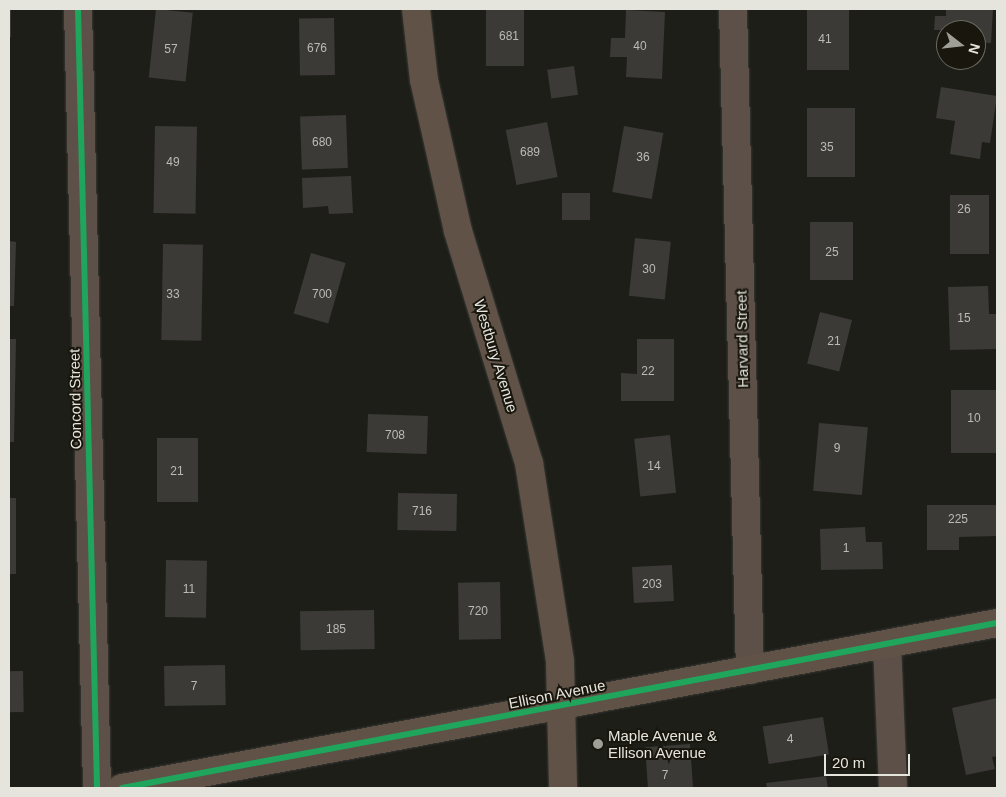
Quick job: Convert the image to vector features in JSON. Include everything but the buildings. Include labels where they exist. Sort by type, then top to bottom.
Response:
[{"type":"street","name":"Concord Street","points":[[78,9],[97,788]]},
{"type":"street","name":"Westbury Avenue","points":[[416,9],[424,80],[458,231],[529,463],[560,662],[559,706],[563,788]]},
{"type":"street","name":"Harvard Street","points":[[733,9],[750,670]]},
{"type":"street","name":"Ellison Avenue","points":[[122,788],[997,623]]},
{"type":"street","points":[[887,644],[893,788]]},
{"type":"cycle path","points":[[78,9],[97,788]]},
{"type":"cycle path","points":[[122,788],[997,623]]},
{"type":"place","name":"Maple Avenue & Ellison Avenue","points":[[598,744]]}]
